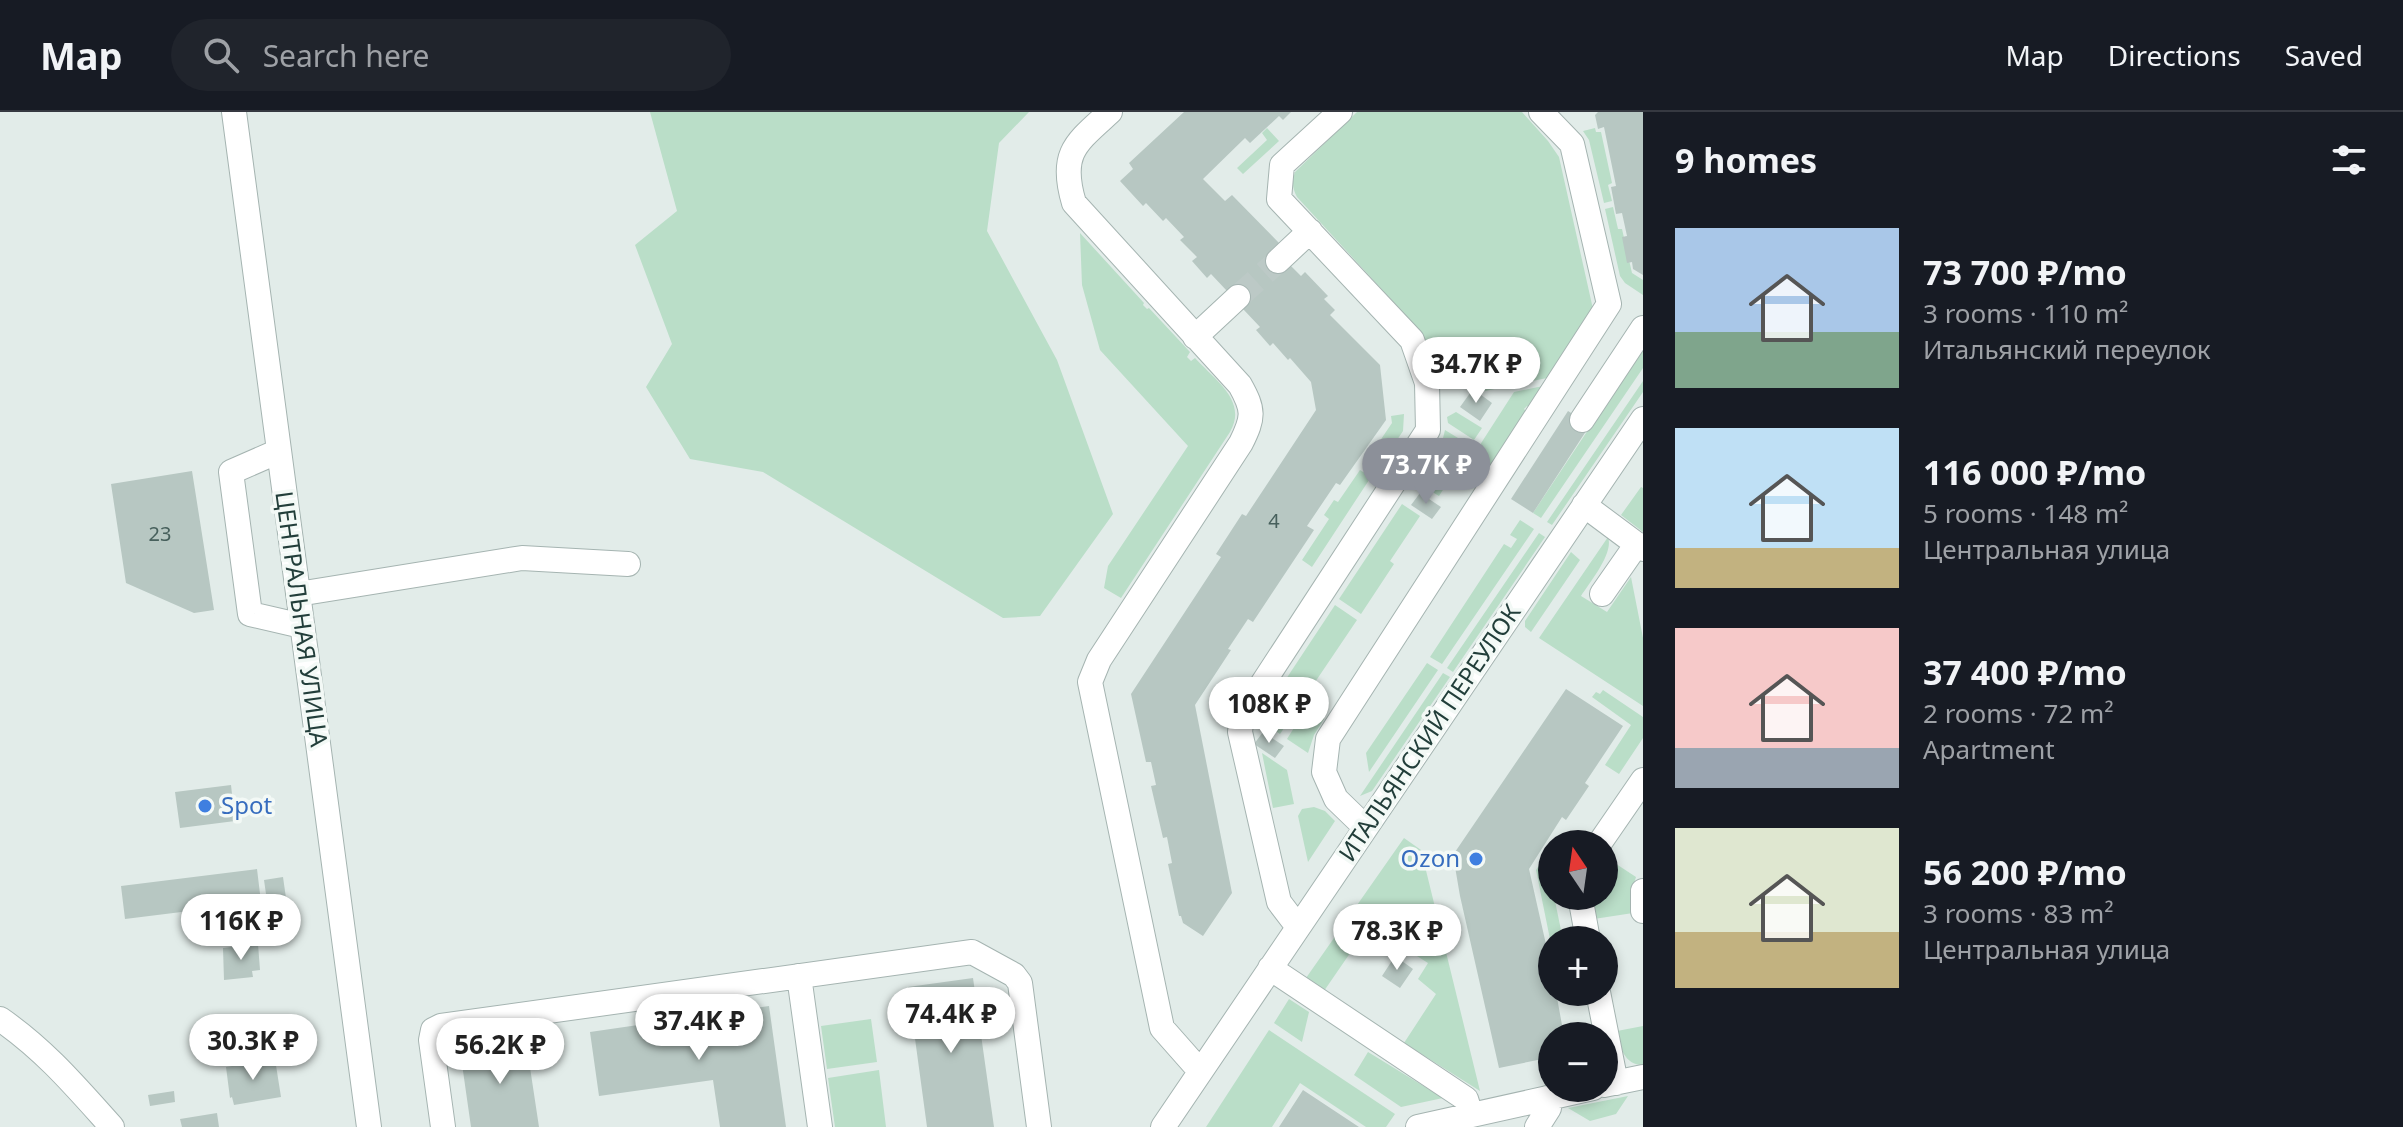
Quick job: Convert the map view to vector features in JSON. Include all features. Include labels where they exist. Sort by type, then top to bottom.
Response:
[{"type":"street","name":"ЦЕНТРАЛЬНАЯ УЛИЦА","points":[[234,112],[369,1127]]},
{"type":"street","points":[[1110,112],[1079,141],[1070,156],[1068,181],[1074,203],[1240,385],[1250,403],[1250,424],[1241,443],[1099,660],[1090,682],[1162,1028],[1200,1071]]},
{"type":"street","points":[[1298,927],[1279,902],[1240,732],[1242,715],[1428,430],[1427,383],[1412,340],[1279,199],[1282,165],[1340,112]]},
{"type":"street","points":[[1541,112],[1572,144],[1609,304],[1643,325],[1582,420]]},
{"type":"street","points":[[1278,261],[1310,231]]},
{"type":"street","points":[[1195,337],[1238,297]]},
{"type":"street","points":[[1365,827],[1336,799],[1324,772],[1328,739],[1609,304]]},
{"type":"street","name":"ИТАЛЬЯНСКИЙ ПЕРЕУЛОК","points":[[1163,1127],[1643,419]]},
{"type":"street","points":[[279,451],[231,472],[250,614],[302,626]]},
{"type":"street","points":[[1584,505],[1640,546],[1602,594]]},
{"type":"street","points":[[298,594],[522,558],[628,564]]},
{"type":"street","points":[[1609,830],[1643,780]]},
{"type":"street","points":[[1643,891],[1643,911]]},
{"type":"street","points":[[443,1127],[431,1040],[433,1030],[441,1026],[972,952],[1014,975],[1020,983],[1039,1127]]},
{"type":"street","points":[[1270,968],[1466,1099],[1471,1115]]},
{"type":"street","points":[[799,976],[820,1127]]},
{"type":"street","points":[[0,1019],[34,1043],[60,1068],[112,1127]]},
{"type":"street","points":[[1618,1082],[1643,1077]]},
{"type":"street","points":[[1418,1127],[1538,1100]]},
{"type":"street","points":[[1537,1127],[1549,1108],[1548,1102]]},
{"type":"green space","points":[[650,112],[1029,112],[999,143],[987,231],[1057,360],[1113,514],[1040,616],[1003,618],[763,472],[690,459],[646,387],[672,344],[635,245],[677,211]]},
{"type":"green space","points":[[1357,112],[1522,112],[1548,141],[1559,157],[1593,309],[1547,378],[1485,391],[1467,378],[1462,383],[1453,377],[1439,375],[1420,331],[1297,197],[1293,184],[1295,172]]},
{"type":"green space","points":[[1267,128],[1279,141],[1243,174],[1237,168],[1267,140],[1262,133]]},
{"type":"green space","points":[[1595,128],[1596,132],[1601,132],[1612,183],[1608,185],[1612,201],[1604,203],[1589,140],[1583,131]]},
{"type":"green space","points":[[1613,207],[1618,229],[1622,229],[1632,273],[1643,280],[1643,295],[1620,276],[1605,209]]},
{"type":"green space","points":[[1080,233],[1143,305],[1190,352],[1187,357],[1191,361],[1195,358],[1220,383],[1235,410],[1230,432],[1121,598],[1104,588],[1108,566],[1188,446],[1100,350],[1082,285]]},
{"type":"green space","points":[[1643,347],[1643,368],[1541,518],[1533,513]]},
{"type":"green space","points":[[1643,381],[1643,392],[1552,525],[1547,522]]},
{"type":"green space","points":[[1543,386],[1529,407],[1524,409],[1526,411],[1490,468],[1480,472],[1467,465],[1514,392]]},
{"type":"green space","points":[[1456,412],[1482,428],[1474,440],[1448,423],[1447,417]]},
{"type":"green space","points":[[1404,414],[1403,431],[1383,461],[1368,452],[1369,449],[1373,451],[1392,423],[1391,416]]},
{"type":"green space","points":[[1445,430],[1471,446],[1439,496],[1416,482],[1442,442]]},
{"type":"green space","points":[[1360,470],[1371,477],[1312,567],[1302,560],[1329,519],[1324,515],[1334,500],[1338,502]]},
{"type":"green space","points":[[1643,488],[1643,532],[1621,515]]},
{"type":"green space","points":[[1402,504],[1420,516],[1390,561],[1394,564],[1361,614],[1339,599]]},
{"type":"green space","points":[[1520,520],[1534,529],[1442,664],[1430,657],[1504,544],[1511,548],[1517,539],[1510,535]]},
{"type":"green space","points":[[1539,533],[1545,537],[1453,672],[1447,668]]},
{"type":"green space","points":[[1608,537],[1608,551],[1581,596],[1607,612],[1631,577],[1643,638],[1643,706],[1539,638]]},
{"type":"green space","points":[[1571,552],[1580,560],[1531,632],[1525,627],[1525,621]]},
{"type":"green space","points":[[1335,605],[1357,620],[1280,734],[1259,720]]},
{"type":"green space","points":[[1427,663],[1438,670],[1369,772],[1366,753]]},
{"type":"green space","points":[[1443,673],[1450,677],[1372,791],[1360,796]]},
{"type":"green space","points":[[1603,690],[1643,717],[1643,738],[1619,774],[1605,765],[1631,725],[1592,697]]},
{"type":"green space","points":[[1310,702],[1321,710],[1324,719],[1308,753],[1287,739]]},
{"type":"green space","points":[[1262,753],[1287,770],[1294,804],[1273,808]]},
{"type":"green space","points":[[1314,807],[1325,811],[1335,821],[1308,862],[1298,816],[1302,809]]},
{"type":"green space","points":[[1404,838],[1421,850],[1480,1091],[1404,1043],[1436,994],[1418,979],[1428,963],[1390,939],[1380,956],[1357,943],[1324,991],[1306,978]]},
{"type":"green space","points":[[1618,865],[1636,877],[1631,893],[1633,913],[1594,919],[1593,910],[1618,910]]},
{"type":"green space","points":[[1544,910],[1557,910],[1560,926],[1547,926]]},
{"type":"green space","points":[[1289,999],[1309,1012],[1302,1042],[1274,1023]]},
{"type":"green space","points":[[871,1019],[877,1062],[827,1069],[821,1026]]},
{"type":"green space","points":[[1643,1026],[1643,1065],[1627,1058],[1618,1031]]},
{"type":"green space","points":[[1269,1030],[1395,1114],[1386,1127],[1366,1127],[1300,1083],[1272,1127],[1206,1127]]},
{"type":"green space","points":[[1368,1052],[1443,1098],[1401,1107],[1354,1075]]},
{"type":"green space","points":[[879,1070],[886,1127],[835,1127],[828,1078]]},
{"type":"green space","points":[[1628,1096],[1616,1114],[1590,1121],[1568,1108],[1618,1102],[1618,1098]]},
{"type":"building","points":[[1184,112],[1291,112],[1283,120],[1279,116],[1250,143],[1245,138],[1203,179],[1225,201],[1232,195],[1279,243],[1269,252],[1286,269],[1290,265],[1301,276],[1305,272],[1328,296],[1324,299],[1335,310],[1330,315],[1380,365],[1386,420],[1340,485],[1336,483],[1307,526],[1314,530],[1253,622],[1248,619],[1195,705],[1232,893],[1203,936],[1183,923],[1179,916],[1168,864],[1172,863],[1167,837],[1163,838],[1151,786],[1156,785],[1151,762],[1146,762],[1131,694],[1221,557],[1216,554],[1242,514],[1246,516],[1316,410],[1311,382],[1290,358],[1288,360],[1273,343],[1270,346],[1256,330],[1260,327],[1243,309],[1246,306],[1211,274],[1207,278],[1192,261],[1197,257],[1180,240],[1184,237],[1166,218],[1163,221],[1146,203],[1143,206],[1120,181],[1133,169],[1129,163]]},
{"type":"building","points":[[1598,112],[1643,112],[1643,275],[1633,269],[1632,262],[1627,263],[1622,237],[1627,236],[1622,213],[1616,214],[1611,187],[1616,186],[1604,127],[1598,129],[1595,115]]},
{"type":"building","points":[[1473,389],[1492,403],[1480,421],[1460,407]]},
{"type":"building","points":[[1568,411],[1590,425],[1533,513],[1511,499]]},
{"type":"building","points":[[192,471],[214,610],[194,613],[126,583],[111,484]]},
{"type":"building","points":[[1420,493],[1441,507],[1432,519],[1411,505]]},
{"type":"building","points":[[1566,689],[1623,726],[1585,783],[1589,786],[1566,820],[1562,817],[1554,830],[1538,830],[1538,855],[1529,869],[1542,926],[1538,926],[1538,1006],[1559,1006],[1561,1022],[1538,1022],[1538,1060],[1499,1068],[1453,855]]},
{"type":"building","points":[[1263,732],[1284,746],[1275,758],[1254,744]]},
{"type":"building","name":"Spot","points":[[231,785],[235,821],[180,828],[175,792]]},
{"type":"building","points":[[257,869],[261,902],[125,919],[121,886]]},
{"type":"building","points":[[283,877],[286,898],[267,901],[264,880]]},
{"type":"building","points":[[258,944],[260,970],[252,971],[253,977],[224,980],[223,948]]},
{"type":"building","points":[[1395,956],[1413,969],[1400,988],[1382,976]]},
{"type":"building","points":[[973,978],[994,1127],[927,1127],[908,987]]},
{"type":"building","points":[[769,1006],[786,1127],[720,1127],[713,1080],[599,1096],[590,1032]]},
{"type":"building","points":[[526,1041],[539,1127],[471,1127],[460,1050]]},
{"type":"building","points":[[275,1059],[281,1097],[234,1105],[230,1098],[226,1067]]},
{"type":"building","points":[[1303,1090],[1359,1127],[1279,1127]]},
{"type":"building","points":[[174,1091],[175,1102],[150,1106],[148,1095]]},
{"type":"building","points":[[217,1113],[219,1127],[182,1127],[180,1119]]},
{"type":"tunnel","points":[[1238,297],[1278,261]]},
{"type":"place","name":"Spot","points":[[205,806]]},
{"type":"place","name":"Ozon","points":[[1476,859]]}]
